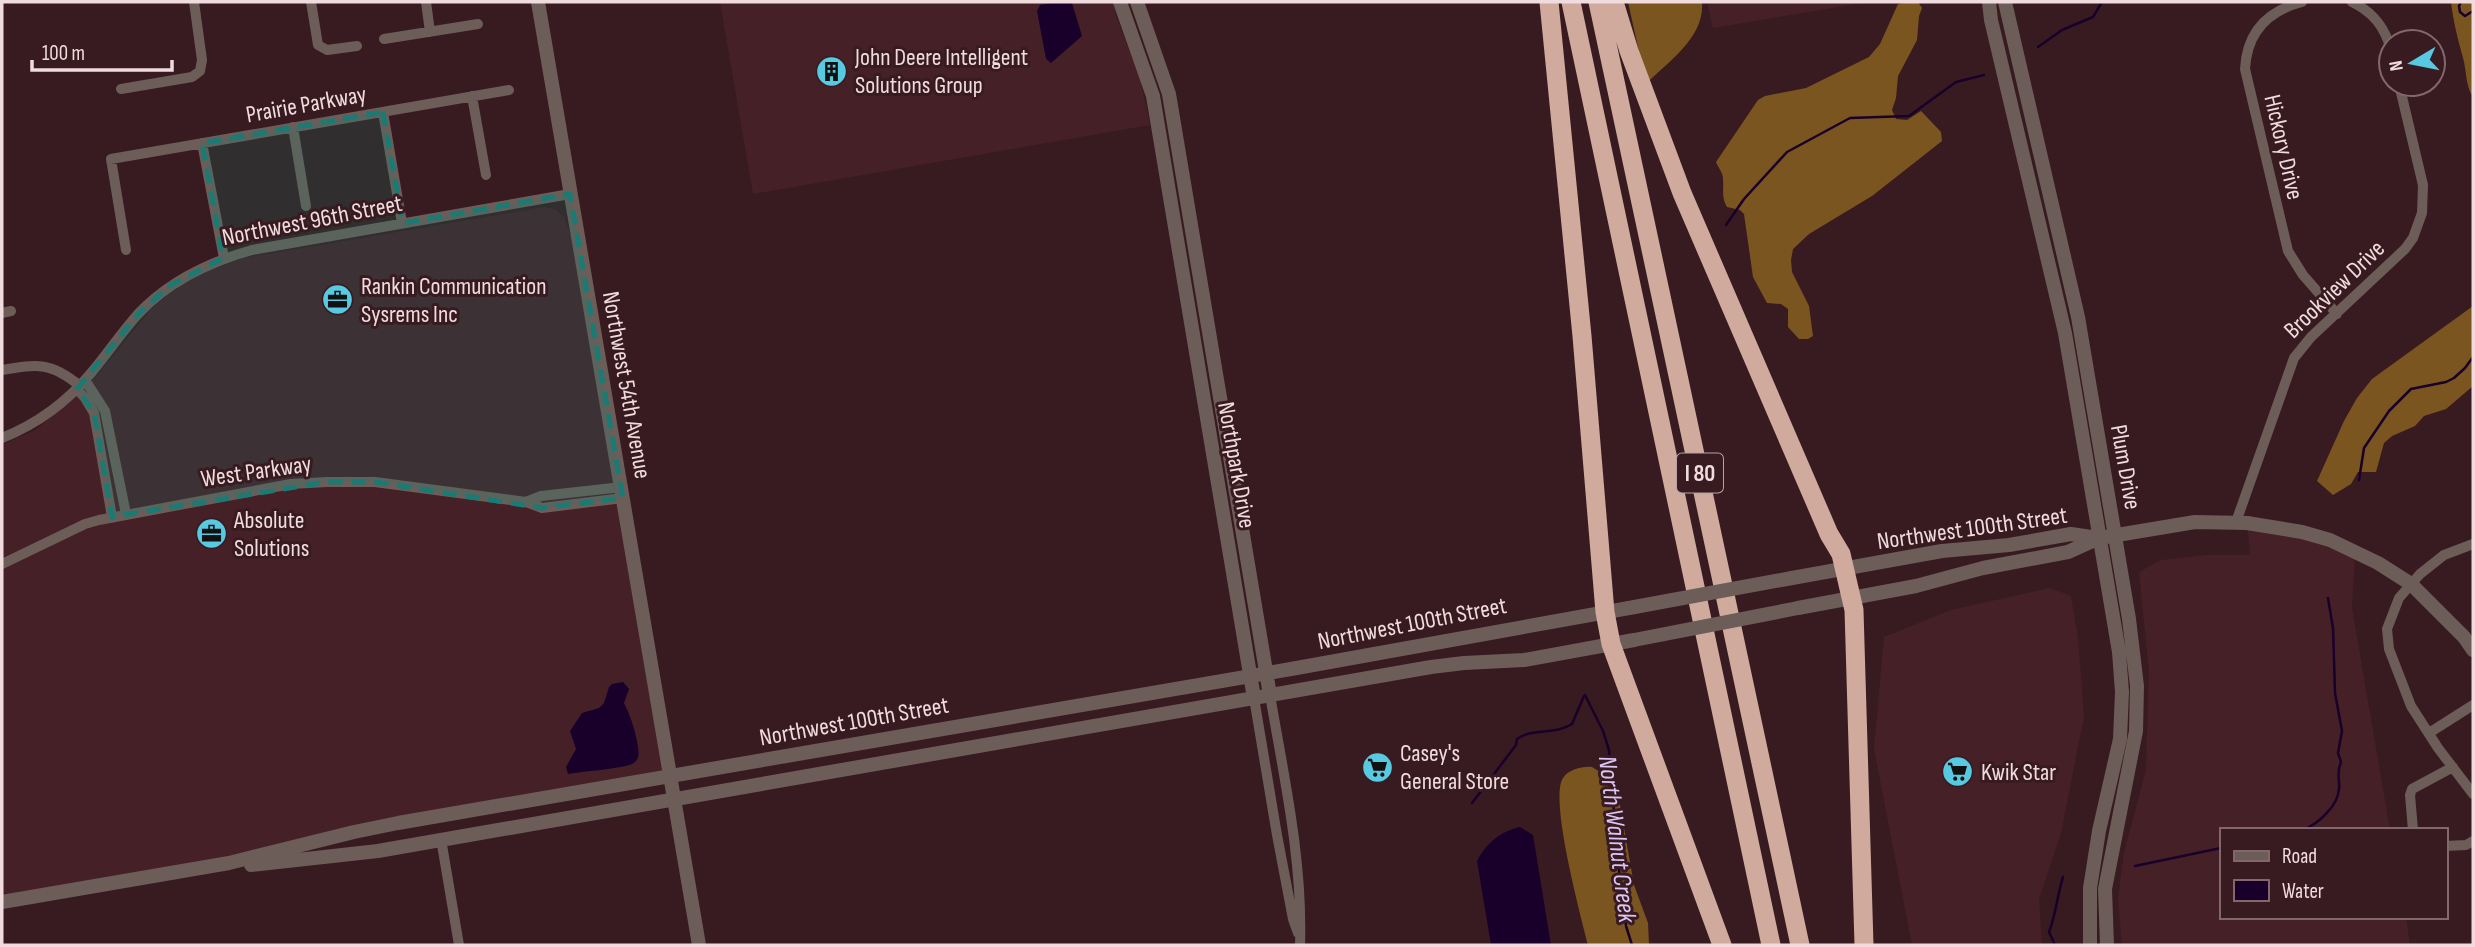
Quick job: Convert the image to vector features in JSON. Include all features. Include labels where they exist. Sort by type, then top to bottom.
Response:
[{"type":"highway","points":[[1549,2],[1582,336],[1605,611],[1611,644],[1722,945]]},
{"type":"highway","name":"I 80","points":[[1570,2],[1771,945]]},
{"type":"highway","name":"I 80","points":[[1598,2],[1800,945]]},
{"type":"highway","points":[[1614,2],[1633,64],[1682,194],[1829,534],[1841,554],[1854,610],[1864,945]]},
{"type":"street","points":[[121,89],[192,77],[200,71],[202,60],[194,2]]},
{"type":"street","points":[[311,2],[318,45],[327,50],[357,46]]},
{"type":"street","points":[[426,2],[430,32]]},
{"type":"street","name":"Northwest 54th Avenue","points":[[538,2],[699,945]]},
{"type":"street","name":"Northpark Drive","points":[[1120,2],[1153,96],[1276,835],[1300,942]]},
{"type":"street","name":"Northpark Drive","points":[[1137,2],[1169,94],[1293,833],[1302,919],[1300,942]]},
{"type":"street","name":"Plum Drive","points":[[1989,2],[2063,321],[2119,652],[2122,692],[2120,739],[2099,831],[2090,888],[2090,945]]},
{"type":"street","name":"Plum Drive","points":[[2005,2],[2078,317],[2129,619],[2137,686],[2134,744],[2105,889],[2107,945]]},
{"type":"street","name":"Hickory Drive","points":[[2302,2],[2282,8],[2262,22],[2249,44],[2245,69],[2288,251],[2303,275],[2337,314]]},
{"type":"street","points":[[2352,2],[2362,7],[2382,28]]},
{"type":"street","points":[[384,39],[478,24]]},
{"type":"street","name":"Prairie Parkway","points":[[126,250],[111,159],[509,90]]},
{"type":"street","points":[[472,96],[486,175]]},
{"type":"street","name":"Brookview Drive","points":[[2236,522],[2294,358],[2311,337],[2405,249],[2413,238],[2422,213],[2423,185],[2402,98]]},
{"type":"street","points":[[383,112],[402,223]]},
{"type":"street","points":[[293,127],[306,206]]},
{"type":"street","points":[[202,143],[223,258]]},
{"type":"street","points":[[1167,182],[1183,180]]},
{"type":"street","name":"Northwest 96th Street","points":[[2,439],[43,418],[81,385],[138,314],[169,286],[210,262],[252,250],[570,194]]},
{"type":"street","points":[[2,370],[45,365],[56,369],[81,385],[105,411],[126,514]]},
{"type":"street","points":[[81,385],[94,413],[113,517]]},
{"type":"street","points":[[1211,444],[1227,442]]},
{"type":"street","name":"West Parkway","points":[[2,564],[85,524],[290,484],[375,482],[526,502],[541,496],[623,492]]},
{"type":"street","points":[[2099,538],[2195,522],[2236,522],[2275,526],[2330,540],[2378,563],[2412,584],[2473,650]]},
{"type":"street","name":"Northwest 100th Street","points":[[2,902],[229,863],[354,832],[1267,673],[1942,551],[2009,545],[2071,534],[2099,538]]},
{"type":"street","name":"Northwest 100th Street","points":[[229,863],[250,865],[378,850],[1444,665],[1524,660],[1916,586],[1983,568],[2068,552],[2099,538]]},
{"type":"street","points":[[2473,544],[2444,555],[2426,569],[2399,598],[2387,629],[2389,649],[2411,706],[2473,794]]},
{"type":"street","points":[[2429,733],[2473,705]]},
{"type":"street","points":[[2413,828],[2410,795],[2412,789],[2453,767]]},
{"type":"street","points":[[441,839],[459,945]]},
{"type":"street","points":[[2447,846],[2466,845],[2473,841]]},
{"type":"highlighted area","points":[[383,112],[403,223],[570,194],[623,498],[542,508],[375,482],[327,482],[112,517],[94,413],[77,389],[138,314],[169,286],[223,258],[202,143]]},
{"type":"shaded area","points":[[720,2],[1114,2],[1116,16],[1140,78],[1150,125],[753,194]]},
{"type":"shaded area","points":[[1628,2],[1702,2],[1698,26],[1692,37],[1646,84]]},
{"type":"shaded area","points":[[1707,2],[1868,2],[1713,28]]},
{"type":"shaded area","points":[[1918,2],[1922,8],[1917,40],[1898,76],[1892,110],[1896,119],[1907,120],[1921,111],[1941,132],[1942,141],[1872,196],[1809,234],[1793,249],[1792,272],[1809,306],[1813,336],[1799,339],[1788,327],[1788,309],[1781,304],[1767,303],[1753,277],[1744,214],[1740,210],[1727,207],[1723,196],[1723,177],[1716,162],[1758,100],[1765,96],[1806,88],[1869,57],[1880,44],[1898,4]]},
{"type":"shaded area","points":[[2451,2],[2473,2],[2473,97],[2467,83]]},
{"type":"shaded area","points":[[545,207],[556,210],[564,217],[574,246],[663,764],[662,772],[420,825],[2,902],[2,445],[37,429],[94,379],[153,307],[205,272],[244,258]]},
{"type":"shaded area","points":[[2473,306],[2473,386],[2446,409],[2424,416],[2415,426],[2392,436],[2384,443],[2376,472],[2358,472],[2351,484],[2333,495],[2317,481],[2357,398],[2372,379]]},
{"type":"shaded area","points":[[2247,523],[2355,551],[2352,608],[2390,828],[2220,828],[2220,919],[2406,919],[2410,945],[2122,945],[2118,898],[2124,853],[2146,770],[2149,672],[2139,572],[2161,560],[2207,555],[2250,555]]},
{"type":"shaded area","points":[[2050,588],[2071,596],[2078,638],[2084,716],[2061,833],[2039,899],[2042,945],[1912,945],[1874,749],[1884,637],[1951,610]]},
{"type":"shaded area","points":[[1592,767],[1600,772],[1620,805],[1634,885],[1648,923],[1649,945],[1588,945],[1563,832],[1560,790],[1563,778],[1569,772]]},
{"type":"water","points":[[1072,3],[1082,36],[1051,63],[1046,59],[1037,11],[1040,5]]},
{"type":"water","points":[[623,682],[629,689],[624,703],[637,741],[637,760],[624,766],[568,774],[566,767],[576,749],[570,731],[582,713],[599,708],[604,703],[612,684]]},
{"type":"water","points":[[1520,827],[1533,835],[1551,945],[1491,945],[1477,861],[1495,839]]},
{"type":"waterway","name":"North Walnut Creek","points":[[2038,47],[2062,30],[2093,17],[2102,2]]},
{"type":"waterway","points":[[2461,2],[2460,12],[2465,16],[2473,11]]},
{"type":"waterway","name":"North Walnut Creek","points":[[1726,225],[1744,199],[1787,152],[1850,118],[1909,116],[1956,82],[1984,75]]},
{"type":"waterway","points":[[2359,480],[2364,448],[2389,411],[2411,389],[2454,378],[2473,357]]},
{"type":"waterway","points":[[2306,828],[2326,814],[2335,802],[2339,789],[2338,772],[2341,762],[2338,753],[2342,731],[2335,693],[2333,628],[2328,598]]},
{"type":"waterway","name":"North Walnut Creek","points":[[1585,695],[1609,750],[1618,862],[1626,926],[1632,945]]},
{"type":"waterway","points":[[1472,803],[1516,745],[1517,739],[1572,724],[1584,696]]},
{"type":"waterway","points":[[2135,866],[2220,848]]},
{"type":"waterway","points":[[2055,945],[2049,932],[2063,877]]},
{"type":"place","name":"John Deere Intelligent Solutions Group","points":[[832,71]]},
{"type":"place","name":"Rankin Communication Sysrems Inc","points":[[338,300]]},
{"type":"place","name":"Absolute Solutions","points":[[211,534]]},
{"type":"place","name":"Casey's General Store","points":[[1377,767]]},
{"type":"place","name":"Kwik Star","points":[[1958,772]]}]
